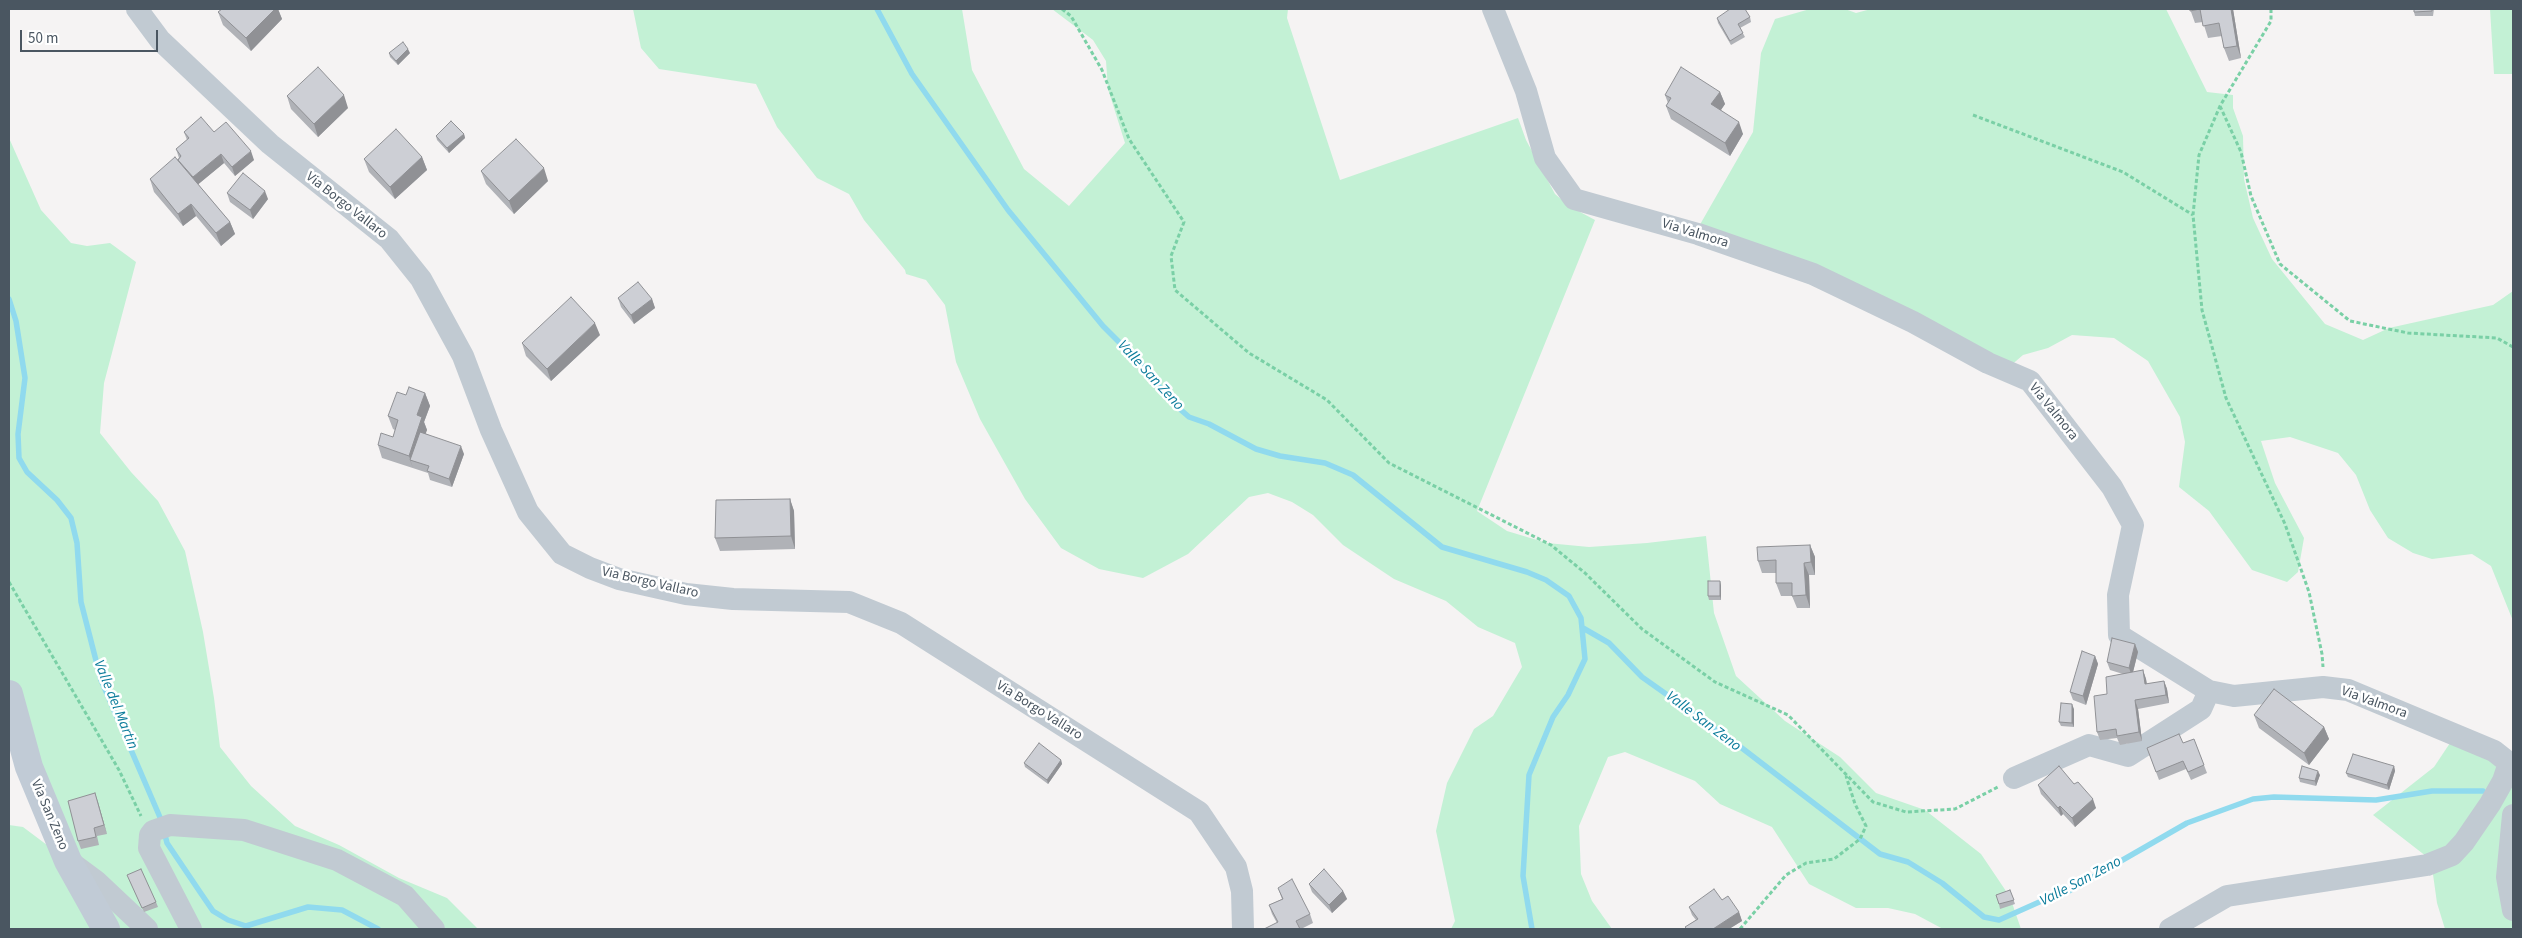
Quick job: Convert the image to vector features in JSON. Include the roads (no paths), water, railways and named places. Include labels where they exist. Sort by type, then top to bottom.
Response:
[{"type":"street","name":"Via Borgo Vallaro","points":[[137,9],[160,40],[270,144],[389,239],[415,272],[462,356],[491,430],[528,512],[562,554],[590,568],[619,579],[686,594],[733,599],[849,602],[901,623],[1199,812],[1236,867],[1242,891],[1243,929]]},
{"type":"street","name":"Via Valmora","points":[[1493,9],[1526,91],[1546,158],[1574,199],[1698,234],[1813,274],[1913,322],[1988,363],[2030,382],[2112,487],[2133,524],[2118,595],[2120,635],[2210,690],[2234,696],[2323,687],[2348,690],[2494,751],[2511,764]]},
{"type":"street","points":[[2014,778],[2089,745],[2128,756],[2201,709],[2210,690]]},
{"type":"street","name":"Via San Zeno","points":[[9,694],[29,767],[68,861],[106,929]]},
{"type":"street","points":[[2170,929],[2227,896],[2427,865],[2452,855],[2464,842],[2490,804],[2511,764]]},
{"type":"street","points":[[2513,815],[2507,877],[2513,910]]},
{"type":"street","points":[[191,929],[149,848],[158,830],[244,830],[337,860],[405,896],[434,929]]},
{"type":"street","points":[[68,861],[96,881],[147,929]]},
{"type":"waterway","name":"Valle San Zeno","points":[[877,9],[912,74],[1008,210],[1103,326],[1140,363],[1173,403],[1189,417],[1209,424],[1256,449],[1280,456],[1325,463],[1353,475],[1442,547],[1527,572],[1546,580],[1569,596],[1581,618],[1585,659],[1568,695],[1553,717],[1529,775],[1523,876],[1532,929]]},
{"type":"waterway","name":"Valle del Martin","points":[[9,299],[16,321],[25,378],[18,434],[19,458],[27,472],[57,500],[71,518],[77,543],[81,602],[101,680],[162,822]]},
{"type":"waterway","name":"Valle San Zeno","points":[[1583,628],[1609,643],[1642,677],[1738,745],[1880,854],[1908,862],[1942,883],[1984,917],[1999,920],[2046,899],[2060,896],[2187,823],[2253,799],[2274,797],[2376,800],[2432,791],[2483,791]]},
{"type":"waterway","name":"Valle del Martin","points":[[164,831],[167,843],[213,911],[228,920],[246,926],[308,907],[342,910],[378,929]]}]
